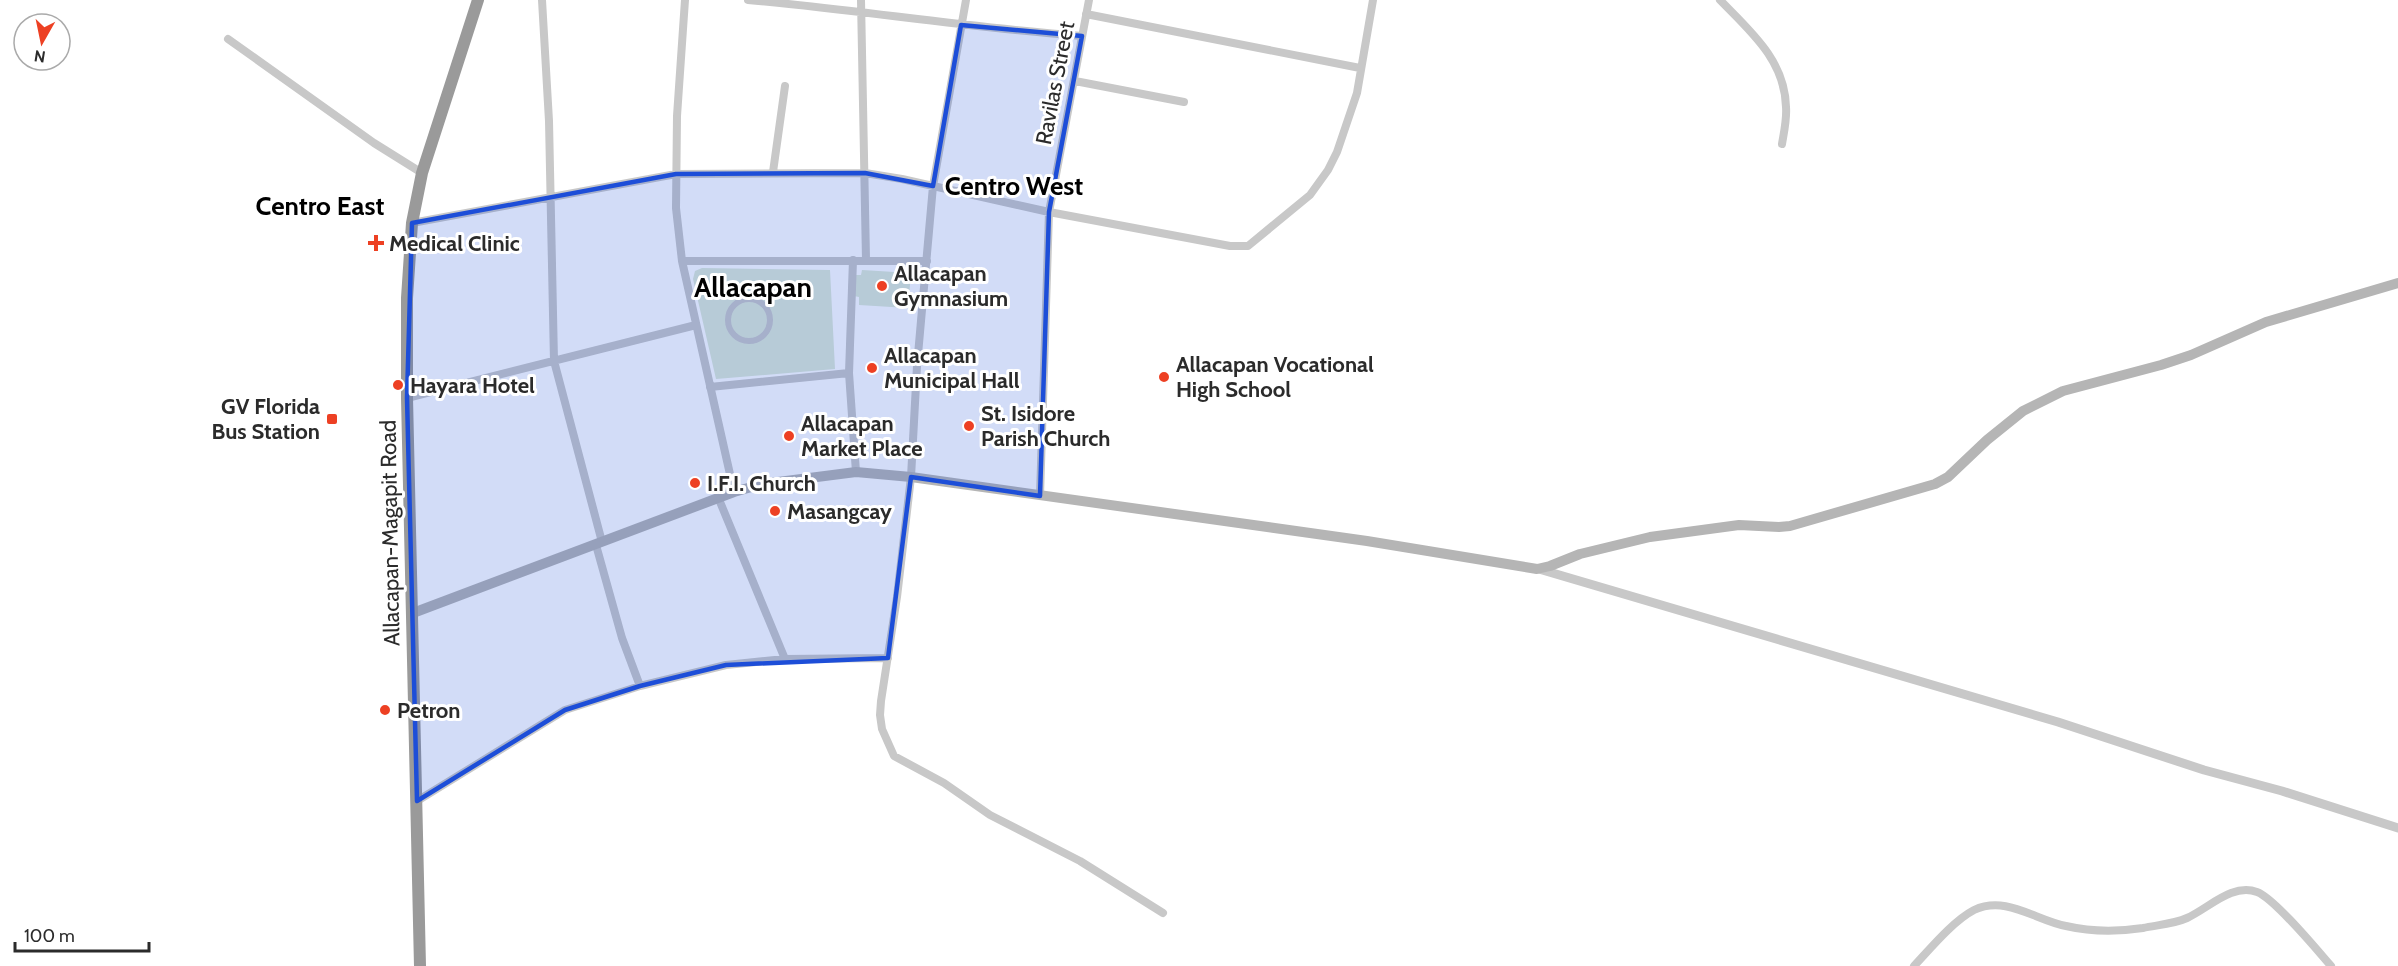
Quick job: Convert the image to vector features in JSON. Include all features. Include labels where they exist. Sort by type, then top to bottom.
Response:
[{"type":"highway","name":"Allacapan-Magapit Road","points":[[420,966],[407,398],[407,298],[412,223],[422,173],[478,0]]},
{"type":"main road","points":[[412,613],[718,497],[762,484],[856,472],[910,477],[1367,541],[1537,568],[1551,566],[1589,551],[1650,537],[1739,525],[1790,526],[1920,489],[1948,477],[1987,440],[2023,411],[2063,392],[2161,366],[2191,356],[2266,322],[2398,283]]},
{"type":"street","points":[[543,0],[554,362],[622,638],[640,686]]},
{"type":"street","points":[[685,0],[677,116],[676,226],[734,492]]},
{"type":"street","points":[[748,0],[861,11],[961,25],[1082,36]]},
{"type":"street","points":[[861,0],[866,260]]},
{"type":"street","points":[[966,0],[933,186],[910,477],[879,715],[882,729],[894,756],[944,783],[990,815],[1080,861],[1163,913]]},
{"type":"street","name":"Ravilas Street","points":[[1040,496],[1049,212],[1089,0]]},
{"type":"street","points":[[412,223],[676,174],[865,173],[1049,212],[1230,246],[1248,246],[1310,195],[1328,170],[1337,152],[1357,93],[1373,0]]},
{"type":"street","points":[[1720,0],[1759,39],[1782,78],[1786,108],[1782,144]]},
{"type":"street","points":[[1086,14],[1360,68]]},
{"type":"street","points":[[228,39],[365,137],[422,173]]},
{"type":"street","points":[[1075,81],[1184,102]]},
{"type":"street","points":[[773,172],[785,86]]},
{"type":"street","points":[[853,260],[849,373],[856,472]]},
{"type":"street","points":[[682,261],[927,261]]},
{"type":"street","points":[[746,298],[755,299],[769,311],[771,318],[769,328],[764,336],[756,340],[740,340],[729,330],[728,314],[731,307],[746,298]]},
{"type":"street","points":[[407,398],[696,325]]},
{"type":"street","points":[[710,387],[849,373]]},
{"type":"street","points":[[718,497],[745,567],[785,659]]},
{"type":"street","points":[[1537,568],[2058,722],[2204,770],[2282,791],[2398,828]]},
{"type":"street","points":[[417,801],[565,710],[640,686],[702,669],[785,659],[888,658]]},
{"type":"street","points":[[1914,966],[1960,920],[1975,910],[1987,907],[2002,905],[2062,926],[2090,931],[2118,932],[2181,920],[2235,891],[2245,890],[2265,896],[2331,966]]},
{"type":"highlighted area","points":[[961,25],[1082,36],[1049,212],[1040,496],[911,477],[888,658],[726,665],[640,686],[565,710],[417,801],[407,398],[412,223],[676,174],[865,173],[933,186]]},
{"type":"green space","points":[[702,268],[830,270],[835,369],[716,379],[693,279],[695,271]]},
{"type":"green space","name":"Allacapan Gymnasium","points":[[862,270],[911,273],[908,308],[859,305],[859,297],[854,296],[855,275],[861,275]]},
{"type":"place","name":"Medical Clinic","points":[[376,243]]},
{"type":"place","name":"Allacapan Gymnasium","points":[[882,286]]},
{"type":"place","name":"Allacapan Municipal Hall","points":[[872,368]]},
{"type":"place","name":"Allacapan Vocational High School","points":[[1164,377]]},
{"type":"place","name":"Hayara Hotel","points":[[398,385]]},
{"type":"place","name":"GV Florida Bus Station","points":[[332,419]]},
{"type":"place","name":"St. Isidore Parish Church","points":[[969,426]]},
{"type":"place","name":"Allacapan Market Place","points":[[789,436]]},
{"type":"place","name":"I.F.I. Church","points":[[695,483]]},
{"type":"place","name":"Masangcay","points":[[775,511]]},
{"type":"place","name":"Petron","points":[[385,710]]},
{"type":"district","name":"Centro West","points":[[1014,186]]},
{"type":"district","name":"Centro East","points":[[320,206]]},
{"type":"district","name":"Allacapan","points":[[753,287]]}]
